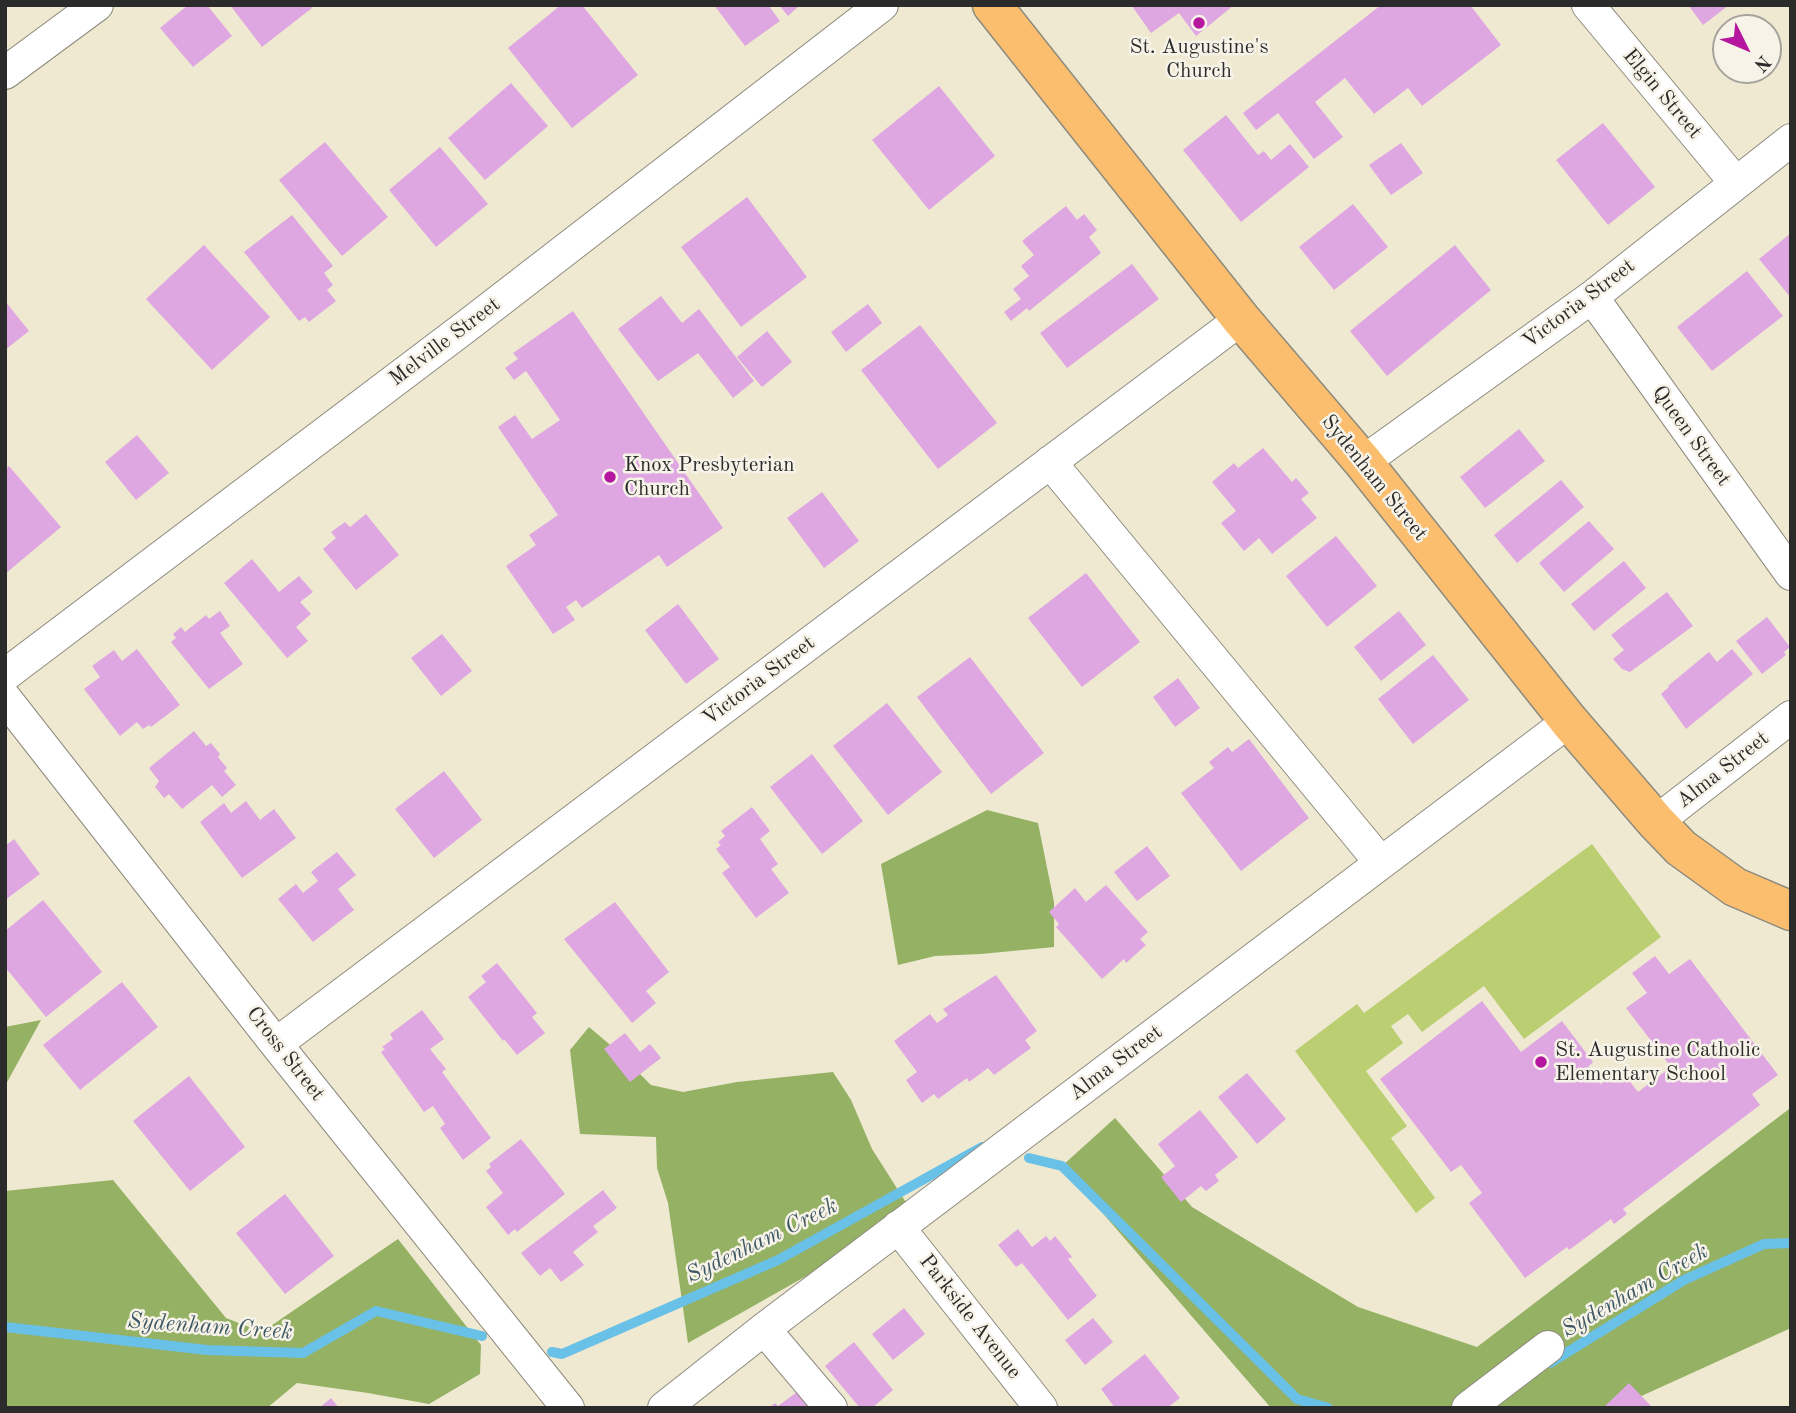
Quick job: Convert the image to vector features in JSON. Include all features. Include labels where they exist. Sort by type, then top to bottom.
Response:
[{"type":"main road","name":"Sydenham Street","points":[[992,5],[1241,319],[1363,462],[1569,721],[1656,822],[1681,848],[1735,887],[1791,911]]},
{"type":"street","points":[[5,73],[97,5]]},
{"type":"street","name":"Melville Street","points":[[5,675],[468,325],[882,5]]},
{"type":"street","name":"Elgin Street","points":[[1588,5],[1736,183]]},
{"type":"street","name":"Victoria Street","points":[[1363,462],[1591,298],[1791,140]]},
{"type":"street","name":"Queen Street","points":[[1591,298],[1791,574]]},
{"type":"street","name":"Victoria Street","points":[[276,1044],[1241,319]]},
{"type":"street","points":[[1050,462],[1381,863]]},
{"type":"street","name":"Cross Street","points":[[5,698],[276,1044],[568,1408]]},
{"type":"street","name":"Alma Street","points":[[1656,822],[1791,718]]},
{"type":"street","name":"Alma Street","points":[[664,1408],[898,1227],[1569,721]]},
{"type":"street","name":"Parkside Avenue","points":[[898,1227],[1041,1408]]},
{"type":"street","points":[[764,1329],[831,1408]]},
{"type":"street","points":[[1468,1408],[1548,1347]]},
{"type":"green space","points":[[987,810],[1038,823],[1054,902],[1054,947],[935,956],[898,965],[881,864]]},
{"type":"green space","points":[[1592,844],[1661,937],[1524,1039],[1484,986],[1422,1032],[1408,1014],[1391,1026],[1403,1043],[1366,1071],[1407,1126],[1391,1138],[1435,1198],[1416,1213],[1295,1051],[1357,1004],[1364,1013]]},
{"type":"green space","points":[[41,1020],[5,1086],[5,1027]]},
{"type":"green space","points":[[589,1027],[651,1085],[683,1092],[737,1082],[833,1072],[851,1100],[872,1149],[914,1215],[688,1343],[668,1203],[657,1168],[656,1137],[580,1134],[570,1050]]},
{"type":"green space","points":[[1789,1109],[1791,1328],[1615,1408],[1271,1408],[1062,1166],[1115,1118],[1192,1207],[1358,1307],[1477,1347]]},
{"type":"green space","points":[[113,1180],[226,1318],[262,1332],[398,1239],[481,1345],[480,1374],[429,1404],[297,1383],[267,1408],[5,1408],[5,1191]]},
{"type":"building","points":[[188,5],[207,5],[232,36],[193,67],[160,28]]},
{"type":"building","points":[[230,5],[310,5],[312,8],[262,47]]},
{"type":"building","points":[[561,5],[582,5],[638,75],[572,128],[508,48]]},
{"type":"building","points":[[714,5],[768,5],[780,21],[745,46]]},
{"type":"building","points":[[779,5],[800,5],[788,16]]},
{"type":"building","name":"St. Augustine's Church","points":[[1133,5],[1234,5],[1196,36],[1179,13],[1151,33]]},
{"type":"building","points":[[1381,5],[1470,5],[1501,45],[1422,106],[1408,88],[1374,114],[1345,78],[1315,102],[1343,137],[1314,159],[1278,113],[1256,130],[1243,113]]},
{"type":"building","points":[[1688,5],[1729,5],[1717,14],[1712,14],[1712,18],[1703,25]]},
{"type":"building","points":[[511,83],[548,126],[485,180],[448,138]]},
{"type":"building","points":[[939,86],[995,156],[929,210],[872,140]]},
{"type":"building","points":[[1226,115],[1258,155],[1264,151],[1271,160],[1290,144],[1309,167],[1241,222],[1183,150]]},
{"type":"building","points":[[1603,123],[1655,187],[1608,225],[1556,160]]},
{"type":"building","points":[[325,142],[388,217],[342,256],[279,180]]},
{"type":"building","points":[[1401,143],[1423,173],[1391,195],[1369,165]]},
{"type":"building","points":[[440,147],[488,204],[436,247],[389,190]]},
{"type":"building","points":[[747,197],[807,277],[741,327],[681,247]]},
{"type":"building","points":[[1353,204],[1388,247],[1334,290],[1299,247]]},
{"type":"building","points":[[1066,206],[1077,220],[1084,214],[1097,230],[1089,237],[1101,253],[1029,311],[1027,308],[1011,321],[1004,312],[1021,299],[1013,289],[1029,276],[1021,266],[1034,255],[1022,241]]},
{"type":"building","points":[[292,215],[333,266],[324,273],[333,285],[327,290],[336,301],[309,322],[305,317],[299,321],[244,252]]},
{"type":"building","points":[[1791,233],[1791,298],[1759,259]]},
{"type":"building","points":[[204,245],[270,317],[212,370],[146,299]]},
{"type":"building","points":[[1455,245],[1491,290],[1387,376],[1350,331]]},
{"type":"building","points":[[1132,264],[1159,299],[1067,368],[1040,333]]},
{"type":"building","points":[[1747,271],[1783,316],[1712,371],[1677,327]]},
{"type":"building","points":[[661,296],[682,323],[699,309],[754,381],[733,398],[698,353],[658,381],[618,329]]},
{"type":"building","points":[[5,301],[29,331],[5,350]]},
{"type":"building","points":[[868,304],[882,323],[846,352],[831,332]]},
{"type":"building","name":"Knox Presbyterian Church","points":[[573,311],[723,528],[667,567],[659,555],[582,608],[576,600],[566,607],[575,620],[553,634],[506,566],[536,545],[529,535],[558,515],[498,427],[515,415],[532,439],[560,420],[526,371],[514,380],[505,368],[518,359],[513,353]]},
{"type":"building","points":[[920,325],[997,423],[938,469],[861,370]]},
{"type":"building","points":[[767,331],[792,362],[762,387],[737,357]]},
{"type":"building","points":[[1519,429],[1545,461],[1485,508],[1460,477]]},
{"type":"building","points":[[137,435],[169,473],[136,500],[105,462]]},
{"type":"building","points":[[1263,448],[1292,482],[1296,478],[1309,493],[1301,499],[1317,518],[1272,554],[1259,538],[1244,551],[1221,523],[1236,511],[1212,482],[1234,463],[1238,468]]},
{"type":"building","points":[[9,466],[61,527],[5,574],[5,470]]},
{"type":"building","points":[[1561,480],[1584,507],[1517,563],[1494,535]]},
{"type":"building","points":[[822,492],[859,541],[824,568],[787,518]]},
{"type":"building","points":[[366,514],[399,555],[356,590],[323,549],[336,538],[331,532],[345,522],[350,527]]},
{"type":"building","points":[[1589,521],[1614,549],[1564,592],[1539,563]]},
{"type":"building","points":[[1336,536],[1377,586],[1327,627],[1286,576]]},
{"type":"building","points":[[252,559],[279,592],[299,576],[313,592],[300,602],[311,614],[296,627],[308,641],[287,658],[224,583]]},
{"type":"building","points":[[1624,561],[1646,588],[1594,631],[1571,604]]},
{"type":"building","points":[[1086,573],[1140,642],[1082,687],[1028,618]]},
{"type":"building","points":[[1667,592],[1693,626],[1630,672],[1622,669],[1613,659],[1624,650],[1611,635]]},
{"type":"building","points":[[678,604],[719,659],[686,684],[645,630]]},
{"type":"building","points":[[220,611],[230,626],[220,633],[243,664],[209,689],[171,642],[176,638],[173,634],[181,627],[185,632],[206,615],[209,619]]},
{"type":"building","points":[[1399,611],[1426,645],[1381,681],[1354,647]]},
{"type":"building","points":[[1767,617],[1790,647],[1784,652],[1786,655],[1762,674],[1736,641]]},
{"type":"building","points":[[442,634],[472,671],[441,696],[411,658]]},
{"type":"building","points":[[137,649],[180,705],[151,727],[149,725],[143,729],[137,722],[120,736],[84,689],[100,677],[92,666],[114,650],[122,661]]},
{"type":"building","points":[[1732,649],[1753,674],[1686,729],[1661,694],[1709,652],[1717,662]]},
{"type":"building","points":[[1433,655],[1469,700],[1413,744],[1378,699]]},
{"type":"building","points":[[970,657],[1044,753],[991,794],[917,697]]},
{"type":"building","points":[[1178,678],[1200,708],[1175,727],[1153,697]]},
{"type":"building","points":[[887,703],[942,772],[888,815],[833,746]]},
{"type":"building","points":[[194,731],[206,746],[211,743],[220,754],[218,757],[227,768],[224,771],[236,785],[222,797],[212,785],[182,809],[169,794],[164,798],[155,787],[159,781],[149,768]]},
{"type":"building","points":[[1249,739],[1309,818],[1241,871],[1181,793],[1214,768],[1209,762],[1228,747],[1232,752]]},
{"type":"building","points":[[812,754],[863,821],[822,854],[770,787]]},
{"type":"building","points":[[444,771],[482,820],[434,858],[395,809]]},
{"type":"building","points":[[246,801],[260,820],[274,809],[296,838],[242,878],[200,822],[224,803],[231,813]]},
{"type":"building","points":[[752,807],[770,831],[760,839],[778,864],[771,869],[789,893],[756,918],[722,873],[730,867],[716,849],[721,845],[718,842],[725,836],[721,831]]},
{"type":"building","points":[[14,839],[40,874],[5,900],[5,846]]},
{"type":"building","points":[[1147,846],[1170,876],[1137,901],[1114,872]]},
{"type":"building","points":[[337,852],[356,875],[338,889],[354,910],[313,942],[278,899],[296,884],[303,893],[318,881],[311,872]]},
{"type":"building","points":[[1106,885],[1148,932],[1140,939],[1146,945],[1126,963],[1124,959],[1102,979],[1056,927],[1059,924],[1049,912],[1075,888],[1086,902]]},
{"type":"building","points":[[43,900],[102,972],[46,1017],[5,967],[5,931]]},
{"type":"building","points":[[615,902],[669,972],[646,991],[656,1003],[632,1023],[564,939]]},
{"type":"building","points":[[1655,956],[1669,974],[1690,959],[1778,1075],[1752,1094],[1760,1105],[1623,1209],[1627,1214],[1614,1224],[1611,1219],[1525,1278],[1469,1203],[1482,1193],[1461,1165],[1451,1172],[1380,1079],[1482,1001],[1521,1052],[1562,1021],[1593,1062],[1588,1067],[1601,1084],[1621,1070],[1638,1092],[1671,1067],[1626,1008],[1647,993],[1632,973]]},
{"type":"building","points":[[497,963],[537,1013],[532,1017],[545,1033],[517,1055],[468,997],[486,982],[481,976]]},
{"type":"building","points":[[996,975],[1037,1031],[1025,1040],[1031,1048],[994,1075],[988,1068],[969,1082],[967,1078],[938,1099],[934,1094],[922,1103],[906,1080],[917,1072],[894,1041],[930,1014],[937,1023],[948,1015],[943,1009]]},
{"type":"building","points":[[122,982],[158,1027],[80,1090],[43,1045]]},
{"type":"building","points":[[422,1010],[444,1039],[430,1049],[446,1069],[442,1072],[491,1138],[463,1160],[440,1128],[445,1124],[433,1106],[424,1112],[381,1052],[385,1049],[382,1047],[393,1039],[390,1034]]},
{"type":"building","points":[[625,1033],[640,1052],[650,1044],[661,1058],[630,1082],[604,1049]]},
{"type":"building","points":[[1247,1073],[1286,1119],[1257,1144],[1218,1097]]},
{"type":"building","points":[[189,1076],[245,1147],[190,1191],[133,1121]]},
{"type":"building","points":[[1200,1110],[1238,1157],[1215,1175],[1219,1181],[1206,1191],[1201,1186],[1181,1202],[1161,1177],[1175,1166],[1158,1144]]},
{"type":"building","points":[[521,1139],[565,1194],[517,1232],[515,1229],[508,1235],[486,1207],[503,1193],[486,1171],[491,1167],[489,1164]]},
{"type":"building","points":[[603,1190],[617,1208],[593,1226],[598,1232],[573,1252],[584,1265],[561,1282],[550,1268],[540,1276],[521,1253]]},
{"type":"building","points":[[285,1194],[334,1256],[285,1294],[236,1233]]},
{"type":"building","points":[[1018,1229],[1032,1247],[1046,1236],[1050,1241],[1055,1236],[1072,1257],[1068,1259],[1097,1296],[1068,1320],[1022,1263],[1016,1267],[998,1245]]},
{"type":"building","points":[[904,1308],[925,1334],[893,1360],[872,1334]]},
{"type":"building","points":[[1093,1318],[1113,1342],[1085,1365],[1065,1340]]},
{"type":"building","points":[[854,1342],[893,1390],[872,1408],[860,1408],[825,1366]]},
{"type":"building","points":[[1145,1354],[1180,1398],[1167,1408],[1115,1408],[1101,1389]]},
{"type":"building","points":[[1629,1383],[1653,1408],[1603,1408]]},
{"type":"building","points":[[797,1392],[809,1408],[769,1408],[775,1403],[778,1406]]},
{"type":"building","points":[[331,1398],[339,1408],[319,1408]]},
{"type":"waterway","name":"Sydenham Creek","points":[[552,1352],[562,1354],[778,1260],[982,1147]]},
{"type":"waterway","name":"Sydenham Creek","points":[[1029,1158],[1062,1166],[1297,1399],[1328,1408]]},
{"type":"waterway","name":"Sydenham Creek","points":[[1550,1363],[1684,1280],[1764,1244],[1791,1243]]},
{"type":"waterway","name":"Sydenham Creek","points":[[5,1327],[207,1350],[303,1353],[376,1311],[482,1336]]},
{"type":"place","name":"St. Augustine's Church","points":[[1199,23]]},
{"type":"place","name":"Knox Presbyterian Church","points":[[610,477]]},
{"type":"place","name":"St. Augustine Catholic Elementary School","points":[[1541,1062]]}]
